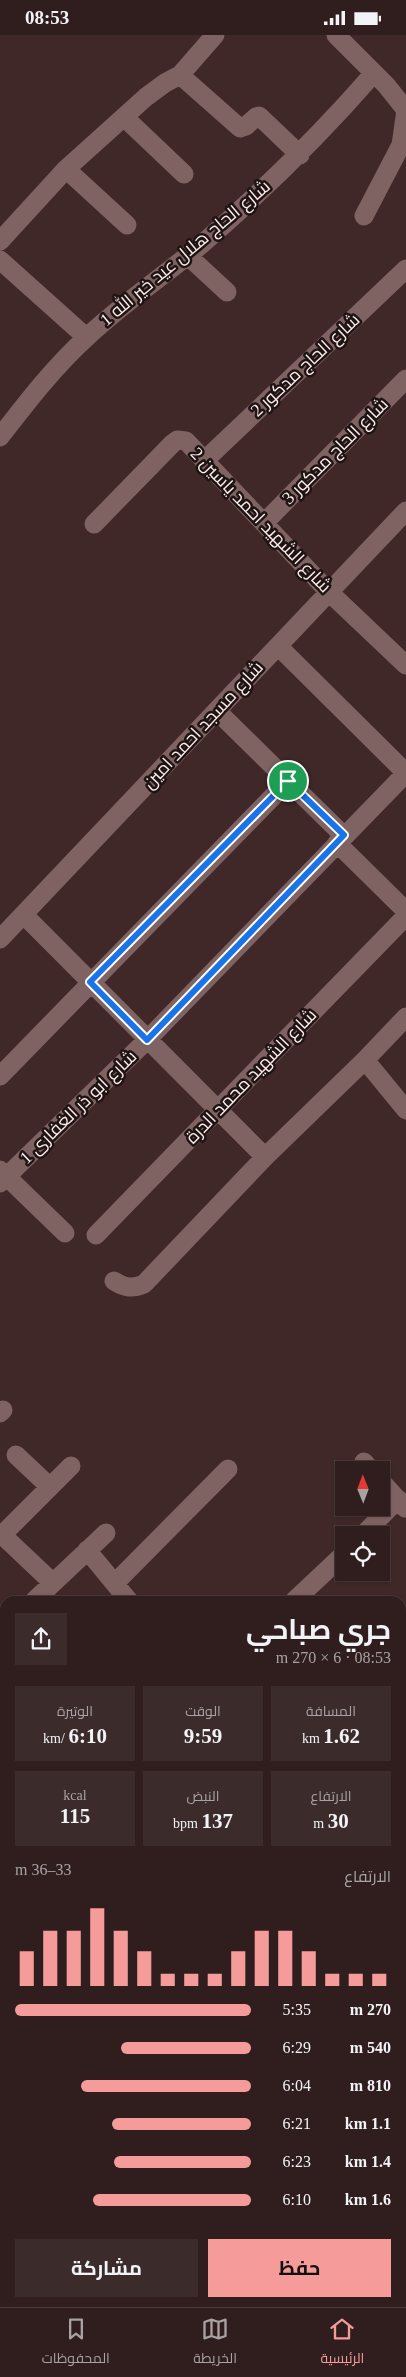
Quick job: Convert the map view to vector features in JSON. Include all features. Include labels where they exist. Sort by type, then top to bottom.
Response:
[{"type":"street","points":[[0,241],[66,169],[165,83],[180,75],[215,35]]},
{"type":"street","points":[[336,35],[374,73],[406,110],[401,145],[364,216]]},
{"type":"street","name":"شارع الحاج هلال عيد خير الله 1","points":[[0,437],[38,388],[86,337],[142,289],[187,255],[300,155],[374,73]]},
{"type":"street","points":[[180,75],[240,128],[246,126],[256,117],[259,117],[300,155]]},
{"type":"street","points":[[124,117],[184,174]]},
{"type":"street","points":[[66,169],[127,225]]},
{"type":"street","points":[[187,255],[227,292]]},
{"type":"street","points":[[0,260],[86,337]]},
{"type":"street","name":"شارع الحاج مدكور 2","points":[[204,461],[402,282]]},
{"type":"street","name":"شارع الحاج مدكور 3","points":[[264,523],[406,379]]},
{"type":"street","name":"شارع الشهيد احمد ياسين 2","points":[[94,523],[177,440],[186,441],[330,592],[404,658]]},
{"type":"street","name":"شارع مسجد احمد امين","points":[[0,939],[406,511]]},
{"type":"street","points":[[278,646],[406,773]]},
{"type":"street","points":[[217,711],[288,781],[406,911]]},
{"type":"street","name":"شارع ابو ذر الغفارى 1","points":[[2,1176],[147,1040],[406,773]]},
{"type":"street","points":[[0,1076],[288,781]]},
{"type":"street","points":[[24,915],[265,1157]]},
{"type":"street","name":"شارع الشهيد محمد الدرة","points":[[96,1235],[406,916]]},
{"type":"street","points":[[114,1281],[122,1287],[133,1288],[144,1284],[265,1157],[365,1060],[406,1017]]},
{"type":"street","points":[[365,1060],[406,1110]]},
{"type":"street","points":[[2,1176],[65,1233]]},
{"type":"street","points":[[16,1455],[50,1487]]},
{"type":"street","points":[[53,1583],[1,1534],[72,1466]]},
{"type":"street","points":[[116,1582],[228,1469]]},
{"type":"street","points":[[374,1526],[402,1504],[390,1491]]},
{"type":"street","points":[[39,1596],[106,1533]]},
{"type":"street","points":[[87,1550],[116,1582],[126,1596]]},
{"type":"street","points":[[299,1596],[335,1562]]},
{"type":"route","points":[[288,781],[344,835],[147,1040],[90,982],[288,781]]}]
